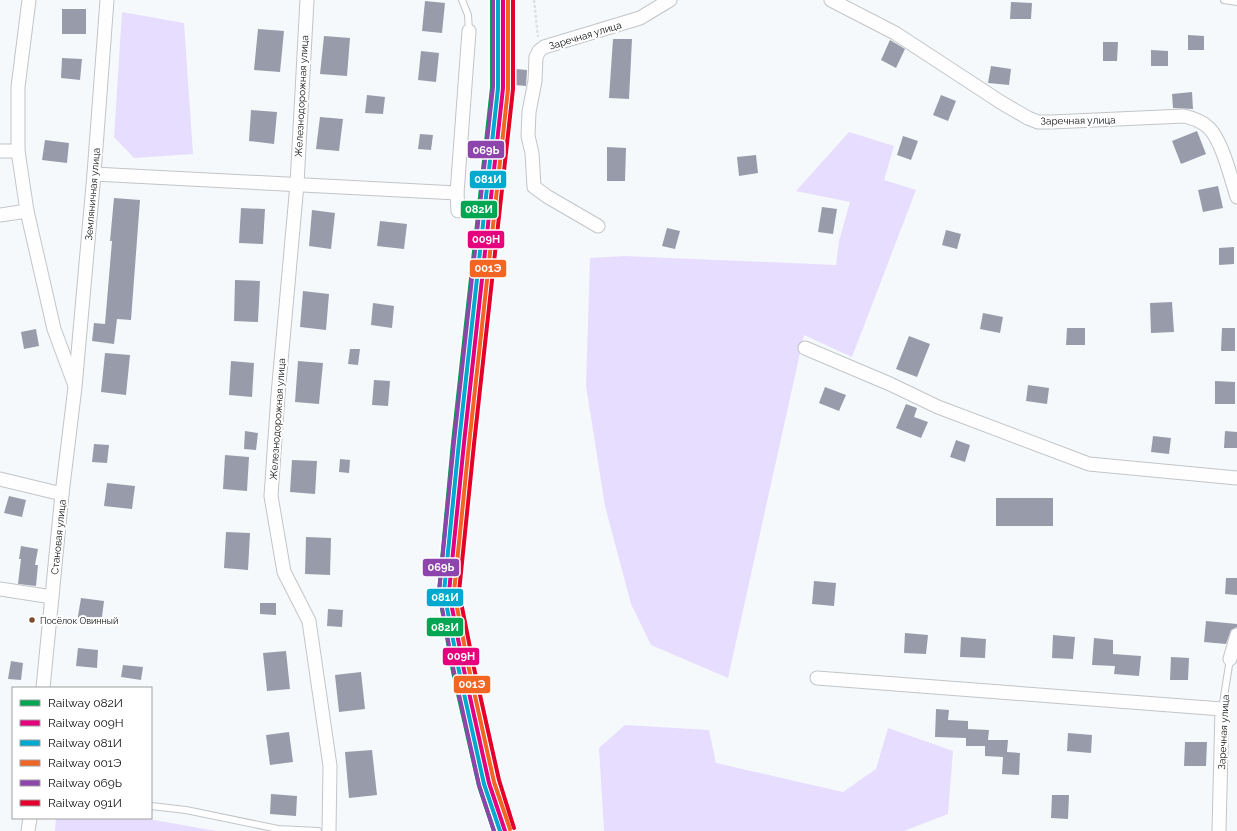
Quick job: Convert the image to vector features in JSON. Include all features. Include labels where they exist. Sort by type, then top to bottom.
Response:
[{"type":"street","points":[[29,0],[18,87],[18,151],[27,211],[54,329],[75,387]]},
{"type":"street","name":"Земляничная улица","points":[[75,387],[94,174],[106,0]]},
{"type":"street","name":"Железнодорожная улица","points":[[307,0],[297,184],[278,395],[271,496],[284,572],[309,621],[330,766],[329,831]]},
{"type":"street","name":"Заречная улица","points":[[598,226],[548,197],[534,186],[532,153],[528,136],[529,112],[535,81],[536,57],[539,51],[544,48],[640,18],[670,0]]},
{"type":"street","name":"Заречная улица","points":[[831,0],[895,33],[1002,103],[1038,122],[1184,116],[1202,122],[1209,128],[1217,140],[1237,197]]},
{"type":"street","points":[[458,211],[457,194],[468,31]]},
{"type":"street","points":[[0,152],[18,151]]},
{"type":"street","points":[[94,174],[457,194]]},
{"type":"street","points":[[0,215],[27,211]]},
{"type":"street","points":[[805,348],[890,384],[938,407],[1089,464],[1237,478]]},
{"type":"street","name":"Становая улица","points":[[43,687],[62,494],[75,387]]},
{"type":"street","points":[[0,479],[62,494]]},
{"type":"street","points":[[0,589],[52,597]]},
{"type":"street","name":"Заречная улица","points":[[1230,659],[1237,635]]},
{"type":"street","points":[[817,678],[1222,709]]},
{"type":"street","name":"Заречная улица","points":[[1219,831],[1222,709]]},
{"type":"street","points":[[28,831],[30,819]]},
{"type":"lane","points":[[462,0],[468,15],[468,31]]},
{"type":"lane","points":[[1224,0],[1236,2]]},
{"type":"lane","name":"Заречная улица","points":[[1222,709],[1230,659]]},
{"type":"lane","points":[[152,806],[186,810],[278,829],[318,831]]},
{"type":"path","points":[[534,0],[539,51]]},
{"type":"shaded area","points":[[122,12],[184,23],[193,154],[134,158],[114,137]]},
{"type":"shaded area","points":[[849,132],[894,146],[884,180],[916,190],[852,357],[804,335],[728,678],[651,645],[631,604],[605,506],[586,386],[590,258],[625,256],[836,265],[839,241],[850,202],[796,191]]},
{"type":"shaded area","points":[[625,725],[709,730],[716,763],[843,792],[876,769],[888,728],[953,751],[948,814],[904,831],[604,831],[599,748]]},
{"type":"shaded area","points":[[56,819],[149,819],[216,831],[55,831]]},
{"type":"building","points":[[425,1],[445,3],[442,33],[422,31]]},
{"type":"building","points":[[1011,2],[1032,3],[1031,19],[1010,19]]},
{"type":"building","points":[[62,9],[86,9],[86,34],[62,34]]},
{"type":"building","points":[[258,29],[284,31],[280,72],[254,70]]},
{"type":"building","points":[[1188,35],[1204,36],[1204,50],[1188,50]]},
{"type":"building","points":[[324,36],[350,38],[347,76],[320,74]]},
{"type":"building","points":[[613,39],[632,39],[629,99],[609,98]]},
{"type":"building","points":[[890,40],[905,49],[896,68],[881,60]]},
{"type":"building","points":[[1103,42],[1118,42],[1117,61],[1103,61]]},
{"type":"building","points":[[1151,50],[1168,51],[1168,66],[1151,66]]},
{"type":"building","points":[[421,51],[439,53],[436,82],[418,80]]},
{"type":"building","points":[[62,58],[82,59],[80,80],[61,78]]},
{"type":"building","points":[[991,66],[1011,69],[1009,85],[988,83]]},
{"type":"building","points":[[516,69],[527,70],[526,86],[515,85]]},
{"type":"building","points":[[1192,92],[1193,109],[1173,108],[1172,94]]},
{"type":"building","points":[[367,95],[385,97],[383,114],[365,113]]},
{"type":"building","points":[[941,95],[956,101],[948,121],[933,115]]},
{"type":"building","points":[[251,110],[277,112],[274,144],[249,141]]},
{"type":"building","points":[[320,117],[343,119],[339,151],[316,149]]},
{"type":"building","points":[[1197,131],[1206,154],[1181,164],[1172,141]]},
{"type":"building","points":[[420,134],[433,135],[431,150],[418,149]]},
{"type":"building","points":[[903,136],[918,141],[911,160],[897,155]]},
{"type":"building","points":[[45,140],[69,143],[67,163],[42,160]]},
{"type":"building","points":[[607,147],[626,148],[625,181],[607,181]]},
{"type":"building","points":[[756,155],[758,173],[739,176],[737,157]]},
{"type":"building","points":[[1218,186],[1223,208],[1203,212],[1198,190]]},
{"type":"building","points":[[114,198],[140,200],[131,320],[117,319],[114,344],[92,341],[94,323],[105,324]]},
{"type":"building","points":[[822,207],[837,209],[833,234],[818,232]]},
{"type":"building","points":[[241,208],[265,209],[263,244],[239,243]]},
{"type":"building","points":[[312,210],[335,213],[331,249],[309,246]]},
{"type":"building","points":[[380,221],[407,224],[404,249],[377,246]]},
{"type":"building","points":[[667,228],[680,231],[675,249],[662,246]]},
{"type":"building","points":[[946,230],[961,234],[957,249],[942,245]]},
{"type":"building","points":[[1234,247],[1234,264],[1219,265],[1219,248]]},
{"type":"building","points":[[235,280],[260,281],[258,322],[234,321]]},
{"type":"building","points":[[303,291],[329,294],[326,330],[300,327]]},
{"type":"building","points":[[1172,302],[1174,332],[1151,333],[1150,303]]},
{"type":"building","points":[[373,303],[394,306],[392,328],[371,325]]},
{"type":"building","points":[[983,313],[1003,317],[1000,333],[980,329]]},
{"type":"building","points":[[1067,328],[1085,328],[1085,345],[1066,345]]},
{"type":"building","points":[[1222,328],[1235,328],[1235,351],[1221,351]]},
{"type":"building","points":[[36,329],[39,346],[24,349],[21,332]]},
{"type":"building","points":[[909,336],[930,344],[917,377],[896,369]]},
{"type":"building","points":[[350,349],[360,349],[358,365],[348,364]]},
{"type":"building","points":[[105,353],[130,355],[126,395],[101,392]]},
{"type":"building","points":[[231,361],[254,363],[252,397],[229,395]]},
{"type":"building","points":[[298,361],[323,363],[319,404],[295,402]]},
{"type":"building","points":[[374,380],[390,381],[388,406],[372,405]]},
{"type":"building","points":[[1215,381],[1235,382],[1235,404],[1215,404]]},
{"type":"building","points":[[1028,385],[1049,388],[1047,404],[1026,401]]},
{"type":"building","points":[[825,387],[846,395],[839,411],[819,403]]},
{"type":"building","points":[[906,404],[917,408],[914,417],[928,422],[921,438],[896,428]]},
{"type":"building","points":[[245,431],[258,433],[256,450],[244,449]]},
{"type":"building","points":[[1225,431],[1237,432],[1237,448],[1224,448]]},
{"type":"building","points":[[1153,436],[1171,438],[1169,454],[1151,452]]},
{"type":"building","points":[[956,440],[970,445],[965,462],[950,457]]},
{"type":"building","points":[[94,444],[109,445],[107,463],[92,462]]},
{"type":"building","points":[[225,455],[249,457],[247,491],[223,489]]},
{"type":"building","points":[[340,459],[350,460],[349,473],[339,472]]},
{"type":"building","points":[[292,460],[317,461],[315,494],[290,492]]},
{"type":"building","points":[[107,483],[135,486],[132,509],[104,506]]},
{"type":"building","points":[[9,496],[26,500],[22,517],[4,513]]},
{"type":"building","points":[[996,498],[1053,498],[1053,526],[996,526]]},
{"type":"building","points":[[226,532],[250,533],[248,570],[224,568]]},
{"type":"building","points":[[306,537],[331,538],[330,575],[305,574]]},
{"type":"building","points":[[21,546],[38,549],[35,565],[38,565],[36,586],[18,584]]},
{"type":"building","points":[[1226,578],[1237,578],[1237,595],[1225,594]]},
{"type":"building","points":[[814,581],[836,583],[834,606],[812,604]]},
{"type":"building","points":[[81,598],[104,601],[101,625],[77,622]]},
{"type":"building","points":[[260,603],[276,603],[276,615],[260,614]]},
{"type":"building","points":[[328,609],[343,610],[342,627],[327,626]]},
{"type":"building","points":[[1206,621],[1237,624],[1237,627],[1231,630],[1226,644],[1204,642]]},
{"type":"building","points":[[905,633],[928,635],[926,654],[904,653]]},
{"type":"building","points":[[1053,635],[1075,637],[1073,659],[1052,658]]},
{"type":"building","points":[[961,637],[986,639],[985,658],[960,657]]},
{"type":"building","points":[[1094,638],[1113,640],[1113,654],[1141,656],[1139,676],[1114,674],[1115,666],[1092,665]]},
{"type":"building","points":[[78,648],[98,650],[97,668],[76,666]]},
{"type":"building","points":[[286,651],[290,689],[267,691],[263,653]]},
{"type":"building","points":[[1171,657],[1189,658],[1188,680],[1170,680]]},
{"type":"building","points":[[11,661],[23,663],[21,680],[8,679]]},
{"type":"building","points":[[123,665],[143,667],[141,680],[121,677]]},
{"type":"building","points":[[361,672],[365,709],[339,712],[335,675]]},
{"type":"building","points":[[936,709],[949,710],[948,720],[968,721],[968,729],[989,730],[988,740],[1008,740],[1007,752],[1020,753],[1019,775],[1002,774],[1003,757],[985,756],[985,746],[966,746],[966,738],[935,737]]},
{"type":"building","points":[[289,732],[293,762],[270,765],[266,735]]},
{"type":"building","points":[[1068,733],[1092,735],[1091,753],[1067,751]]},
{"type":"building","points":[[1185,742],[1207,742],[1206,766],[1184,766]]},
{"type":"building","points":[[372,750],[377,795],[349,798],[345,752]]},
{"type":"building","points":[[271,794],[297,796],[296,816],[270,814]]},
{"type":"building","points":[[1052,795],[1069,795],[1068,819],[1051,818]]},
{"type":"rail line","name":"082И","points":[[492,0],[492,87],[453,442],[439,592],[453,672],[479,786],[494,831]]},
{"type":"rail line","name":"069Ь","points":[[493,0],[493,87],[439,592],[454,672],[479,785],[494,831]]},
{"type":"rail line","name":"081И","points":[[498,0],[498,88],[444,592],[459,671],[484,784],[500,831]]},
{"type":"rail line","name":"009Н","points":[[503,0],[503,88],[449,592],[464,670],[489,783],[505,831]]},
{"type":"rail line","name":"001Э","points":[[508,0],[508,89],[454,592],[494,782],[510,829]]},
{"type":"rail line","name":"091И","points":[[513,0],[513,89],[459,592],[499,780],[514,828]]},
{"type":"place","name":"Посёлок Овинный","points":[[32,620]]}]
